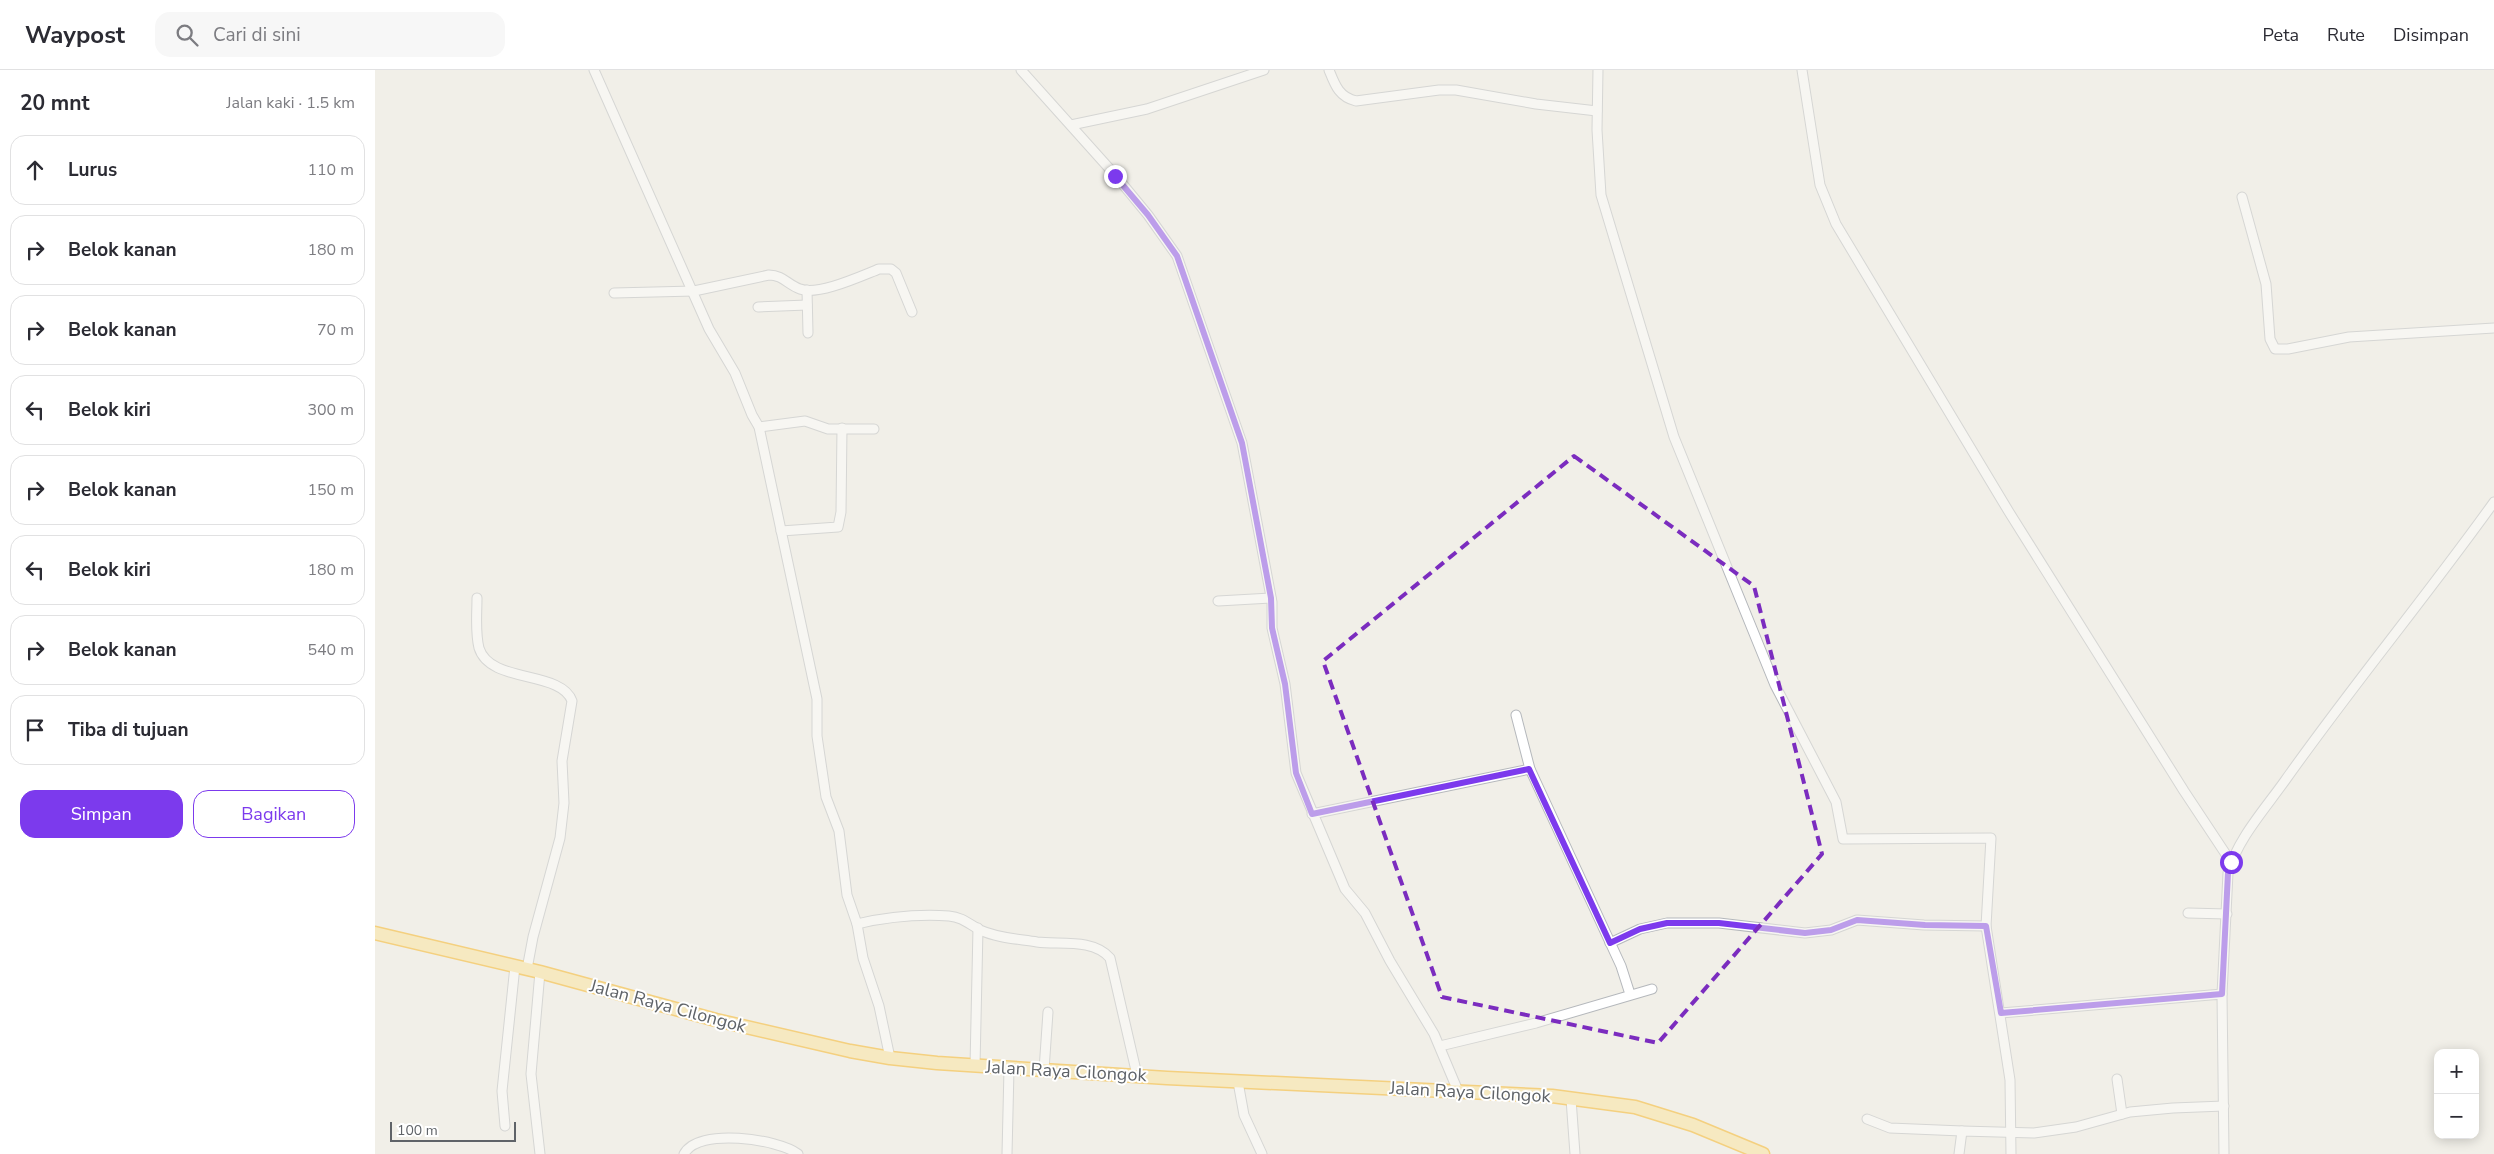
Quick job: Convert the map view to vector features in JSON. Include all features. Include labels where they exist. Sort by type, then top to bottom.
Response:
[{"type":"highway","name":"Jalan Raya Cilongok","points":[[375,933],[521,967],[725,1022],[850,1051],[890,1058],[1009,1069],[1238,1082],[1552,1096],[1605,1101],[1635,1107],[1693,1125],[1763,1154]]},
{"type":"street","points":[[595,70],[694,291],[709,329],[735,373],[752,415],[759,427],[817,699],[817,736],[826,797],[839,832],[847,895],[857,924],[863,958],[879,1006],[890,1058]]},
{"type":"street","points":[[1021,70],[1148,215],[1177,256],[1242,443],[1271,598],[1272,628],[1285,684],[1296,773],[1345,889],[1365,913],[1389,961],[1440,1046],[1458,1091]]},
{"type":"street","points":[[1071,125],[1147,109],[1265,70]]},
{"type":"street","points":[[1329,70],[1338,92],[1347,99],[1355,101],[1439,90],[1456,90],[1536,104],[1597,111]]},
{"type":"street","points":[[1598,70],[1599,168],[1603,203],[1674,437],[1775,685],[1836,802],[1843,839],[1991,838],[1986,926],[2010,1080],[2011,1154]]},
{"type":"street","points":[[1802,70],[1820,185],[1836,224],[2014,520],[2183,792],[2231,862]]},
{"type":"street","points":[[2242,197],[2266,284],[2270,339],[2275,349],[2288,349],[2341,338],[2494,328]]},
{"type":"street","points":[[614,292],[694,291],[769,275],[778,275],[798,288],[820,290],[879,269],[891,269],[896,273],[912,312]]},
{"type":"street","points":[[807,290],[808,333]]},
{"type":"street","points":[[758,306],[807,306]]},
{"type":"street","points":[[759,427],[805,421],[824,429],[874,429]]},
{"type":"street","points":[[781,531],[838,527],[841,512],[842,428]]},
{"type":"street","points":[[2224,1154],[2222,994],[2228,873],[2231,862],[2243,840],[2309,745],[2494,502]]},
{"type":"street","points":[[477,598],[479,648],[490,664],[516,674],[538,678],[560,689],[571,699],[562,762],[563,803],[560,838],[538,918],[521,967],[502,1091],[505,1126]]},
{"type":"street","points":[[1218,601],[1271,598]]},
{"type":"street","points":[[1516,716],[1529,769],[1610,943],[1630,994]]},
{"type":"street","points":[[1312,814],[1529,769]]},
{"type":"street","points":[[2188,913],[2227,914]]},
{"type":"street","points":[[857,924],[889,918],[951,916],[967,920],[978,928],[1015,938],[1087,945],[1103,951],[1110,958],[1137,1075]]},
{"type":"street","points":[[1610,943],[1640,929],[1667,923],[1719,923],[1805,933],[1831,930],[1857,920],[1925,925],[1986,926]]},
{"type":"street","points":[[975,1066],[978,928]]},
{"type":"street","points":[[540,972],[531,1074],[540,1154]]},
{"type":"street","points":[[1440,1046],[1536,1023],[1652,989]]},
{"type":"street","points":[[2001,1013],[2222,994]]},
{"type":"street","points":[[1044,1070],[1048,1012]]},
{"type":"street","points":[[1007,1154],[1009,1069]]},
{"type":"street","points":[[2117,1079],[2122,1114]]},
{"type":"street","points":[[1238,1082],[1244,1115],[1262,1154]]},
{"type":"street","points":[[1571,1099],[1575,1154]]},
{"type":"street","points":[[1867,1119],[1890,1128],[2012,1132],[2056,1131],[2122,1114],[2173,1108],[2224,1106]]},
{"type":"street","points":[[1959,1154],[1961,1131]]},
{"type":"street","points":[[684,1154],[695,1142],[730,1138],[778,1145],[790,1148],[798,1154]]},
{"type":"highlighted area","points":[[1574,456],[1754,586],[1822,854],[1658,1043],[1442,997],[1323,661]]},
{"type":"route","points":[[1115,176],[1148,215],[1177,256],[1242,443],[1272,602],[1272,628],[1285,684],[1296,773],[1312,814],[1529,769],[1610,943],[1640,929],[1667,923],[1719,923],[1805,933],[1836,929],[1857,920],[1925,925],[1986,926],[2001,1013],[2222,994],[2228,873],[2231,862]]}]
